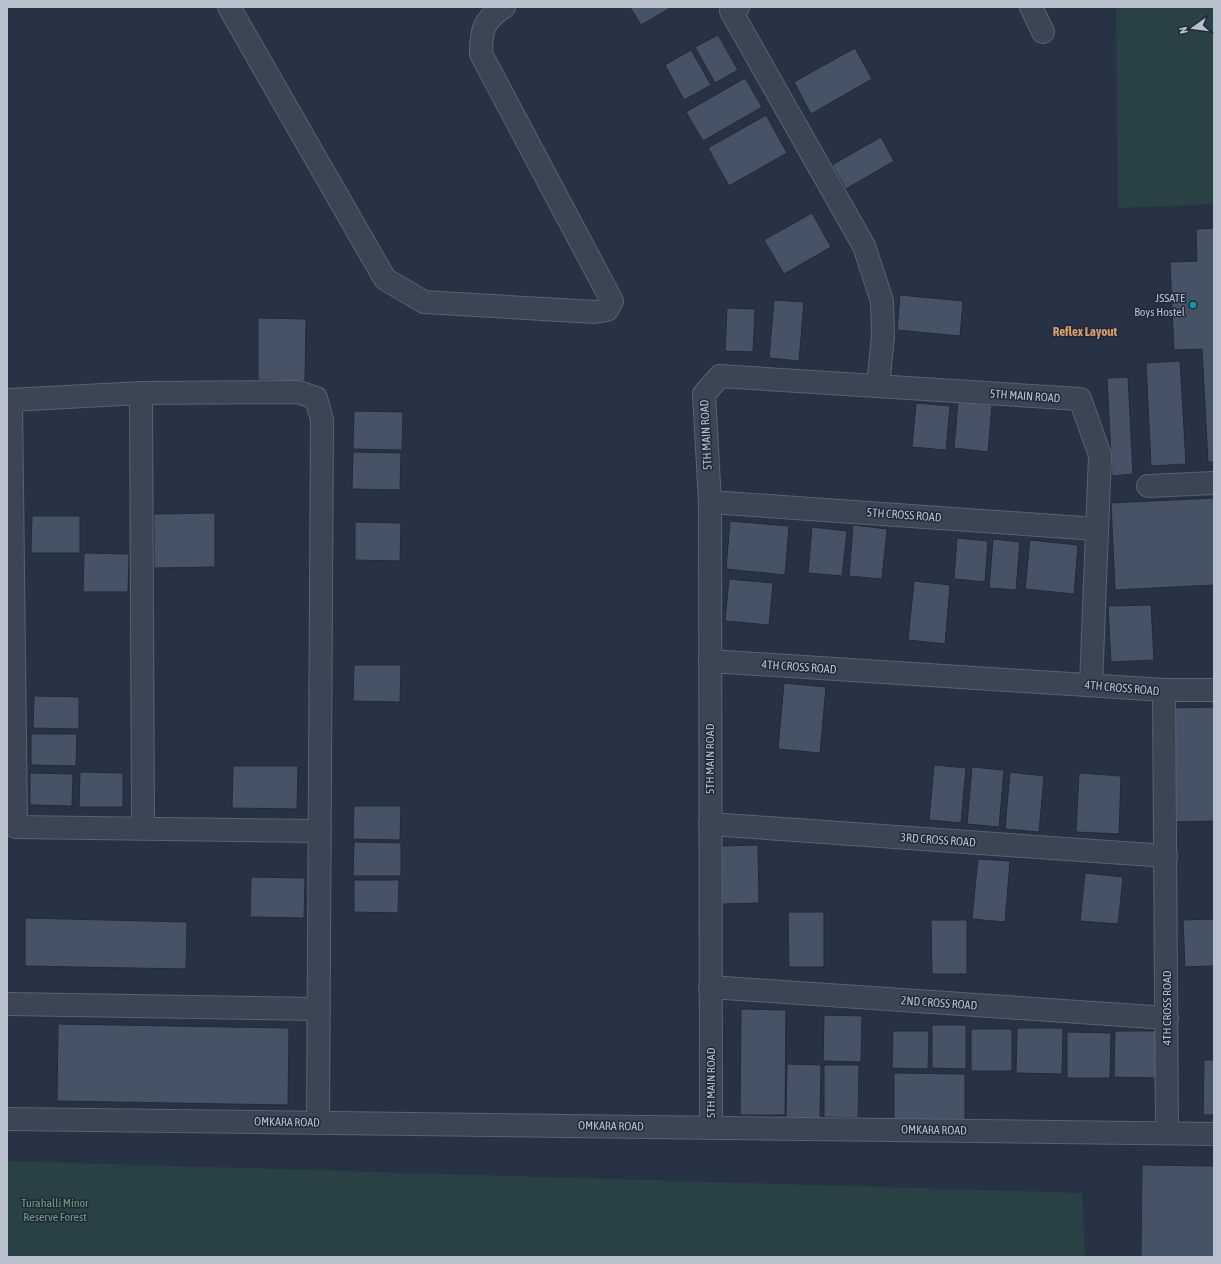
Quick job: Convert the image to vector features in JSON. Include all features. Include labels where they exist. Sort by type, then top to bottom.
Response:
[{"type":"street","points":[[229,7],[385,279],[424,302],[595,312],[607,310],[612,301],[481,54],[481,35],[490,15],[504,7]]},
{"type":"street","points":[[1032,7],[1043,32]]},
{"type":"street","points":[[733,8],[864,246],[882,301],[883,336],[878,386]]},
{"type":"street","name":"5TH MAIN ROAD","points":[[711,1128],[710,502],[704,394],[720,376],[1080,400],[1100,455],[1091,685]]},
{"type":"street","points":[[318,1123],[319,1009],[320,831],[322,420],[316,398],[298,392],[141,393],[11,400],[16,827],[320,831]]},
{"type":"street","points":[[141,393],[143,828]]},
{"type":"street","points":[[1148,486],[1214,483]]},
{"type":"street","name":"5TH CROSS ROAD","points":[[710,502],[1097,529]]},
{"type":"street","name":"4TH CROSS ROAD","points":[[710,661],[1164,690],[1167,1133]]},
{"type":"street","points":[[1164,690],[1214,690]]},
{"type":"street","name":"3RD CROSS ROAD","points":[[710,824],[1166,856]]},
{"type":"street","name":"2ND CROSS ROAD","points":[[710,987],[1167,1018]]},
{"type":"street","points":[[7,1004],[319,1009]]},
{"type":"street","name":"OMKARA ROAD","points":[[7,1119],[1214,1134]]},
{"type":"green space","points":[[1116,7],[1214,7],[1214,204],[1118,208]]},
{"type":"green space","name":"Turahalli Minor Reserve Forest","points":[[7,1161],[1082,1193],[1085,1257],[7,1257]]},
{"type":"building","points":[[630,7],[672,7],[641,25]]},
{"type":"building","points":[[718,35],[738,70],[715,83],[695,47]]},
{"type":"building","points":[[855,48],[872,79],[811,114],[794,82]]},
{"type":"building","points":[[691,50],[711,85],[684,100],[665,65]]},
{"type":"building","points":[[745,78],[762,107],[703,141],[686,112]]},
{"type":"building","points":[[766,115],[787,153],[729,186],[708,148]]},
{"type":"building","points":[[881,137],[894,161],[846,189],[832,165]]},
{"type":"building","points":[[812,213],[831,247],[784,274],[764,240]]},
{"type":"building","name":"JSSATE Boys Hostel","points":[[1214,228],[1214,462],[1208,462],[1202,349],[1174,350],[1170,262],[1197,261],[1196,229]]},
{"type":"building","points":[[900,295],[963,301],[960,336],[897,330]]},
{"type":"building","points":[[774,300],[804,302],[799,361],[769,358]]},
{"type":"building","points":[[727,308],[755,309],[753,352],[725,351]]},
{"type":"building","points":[[258,318],[306,319],[305,381],[258,380]]},
{"type":"building","points":[[1180,361],[1186,464],[1151,466],[1146,363]]},
{"type":"building","points":[[1128,377],[1133,474],[1112,476],[1107,378]]},
{"type":"building","points":[[958,402],[992,405],[988,452],[954,448]]},
{"type":"building","points":[[916,403],[950,406],[946,450],[912,447]]},
{"type":"building","points":[[354,411],[403,412],[402,450],[353,449]]},
{"type":"building","points":[[353,452],[401,453],[400,490],[352,489]]},
{"type":"building","points":[[1214,498],[1214,585],[1115,590],[1111,503]]},
{"type":"building","points":[[215,513],[215,567],[154,568],[154,514]]},
{"type":"building","points":[[32,516],[80,516],[80,553],[31,553]]},
{"type":"building","points":[[730,521],[789,526],[785,575],[726,569]]},
{"type":"building","points":[[355,522],[401,523],[400,561],[355,560]]},
{"type":"building","points":[[853,525],[887,529],[882,579],[849,576]]},
{"type":"building","points":[[812,527],[847,531],[842,576],[808,573]]},
{"type":"building","points":[[957,538],[988,541],[985,582],[954,579]]},
{"type":"building","points":[[993,539],[1020,542],[1016,590],[989,588]]},
{"type":"building","points":[[1030,540],[1078,545],[1074,594],[1025,589]]},
{"type":"building","points":[[84,553],[129,554],[128,592],[83,592]]},
{"type":"building","points":[[729,579],[773,583],[769,625],[725,621]]},
{"type":"building","points":[[914,581],[950,585],[945,644],[908,640]]},
{"type":"building","points":[[1151,605],[1154,660],[1111,662],[1108,606]]},
{"type":"building","points":[[354,665],[401,665],[400,702],[353,701]]},
{"type":"building","points":[[784,683],[826,687],[820,753],[778,749]]},
{"type":"building","points":[[34,696],[79,697],[79,729],[33,728]]},
{"type":"building","points":[[1214,707],[1214,821],[1174,822],[1170,708]]},
{"type":"building","points":[[31,734],[77,734],[76,766],[31,765]]},
{"type":"building","points":[[934,765],[966,768],[961,823],[929,820]]},
{"type":"building","points":[[233,766],[298,766],[297,809],[232,808]]},
{"type":"building","points":[[972,767],[1004,770],[999,827],[967,824]]},
{"type":"building","points":[[80,772],[123,773],[123,807],[79,807]]},
{"type":"building","points":[[1010,772],[1044,776],[1039,832],[1005,829]]},
{"type":"building","points":[[30,773],[73,774],[72,806],[30,805]]},
{"type":"building","points":[[1079,773],[1121,776],[1119,834],[1076,832]]},
{"type":"building","points":[[354,806],[401,806],[400,840],[353,839]]},
{"type":"building","points":[[354,842],[401,843],[401,876],[353,876]]},
{"type":"building","points":[[758,845],[759,903],[722,904],[721,846]]},
{"type":"building","points":[[978,859],[1010,861],[1005,922],[972,919]]},
{"type":"building","points":[[1085,873],[1123,877],[1118,924],[1080,921]]},
{"type":"building","points":[[251,877],[305,878],[304,918],[250,917]]},
{"type":"building","points":[[354,880],[399,880],[398,913],[354,912]]},
{"type":"building","points":[[788,912],[824,912],[824,967],[789,967]]},
{"type":"building","points":[[25,918],[187,922],[186,969],[25,966]]},
{"type":"building","points":[[1214,919],[1214,966],[1185,967],[1183,920]]},
{"type":"building","points":[[931,920],[967,920],[967,974],[932,974]]},
{"type":"building","points":[[741,1009],[786,1010],[785,1115],[740,1115]]},
{"type":"building","points":[[824,1015],[862,1016],[861,1062],[823,1061]]},
{"type":"building","points":[[58,1024],[289,1028],[288,1105],[57,1101]]},
{"type":"building","points":[[932,1025],[966,1025],[966,1069],[932,1068]]},
{"type":"building","points":[[1017,1028],[1063,1028],[1062,1074],[1016,1073]]},
{"type":"building","points":[[971,1029],[1012,1029],[1012,1071],[971,1071]]},
{"type":"building","points":[[893,1031],[929,1031],[928,1069],[892,1068]]},
{"type":"building","points":[[1115,1031],[1157,1031],[1157,1078],[1114,1077]]},
{"type":"building","points":[[1067,1032],[1111,1033],[1110,1078],[1067,1078]]},
{"type":"building","points":[[1204,1060],[1214,1060],[1214,1115],[1203,1115]]},
{"type":"building","points":[[787,1064],[821,1065],[820,1118],[786,1118]]},
{"type":"building","points":[[824,1065],[859,1065],[858,1118],[824,1117]]},
{"type":"building","points":[[894,1073],[965,1074],[965,1121],[894,1120]]},
{"type":"building","points":[[1142,1165],[1214,1166],[1214,1257],[1141,1257]]},
{"type":"place","name":"JSSATE Boys Hostel","points":[[1193,305]]},
{"type":"district","name":"Reflex Layout","points":[[1085,331]]}]
